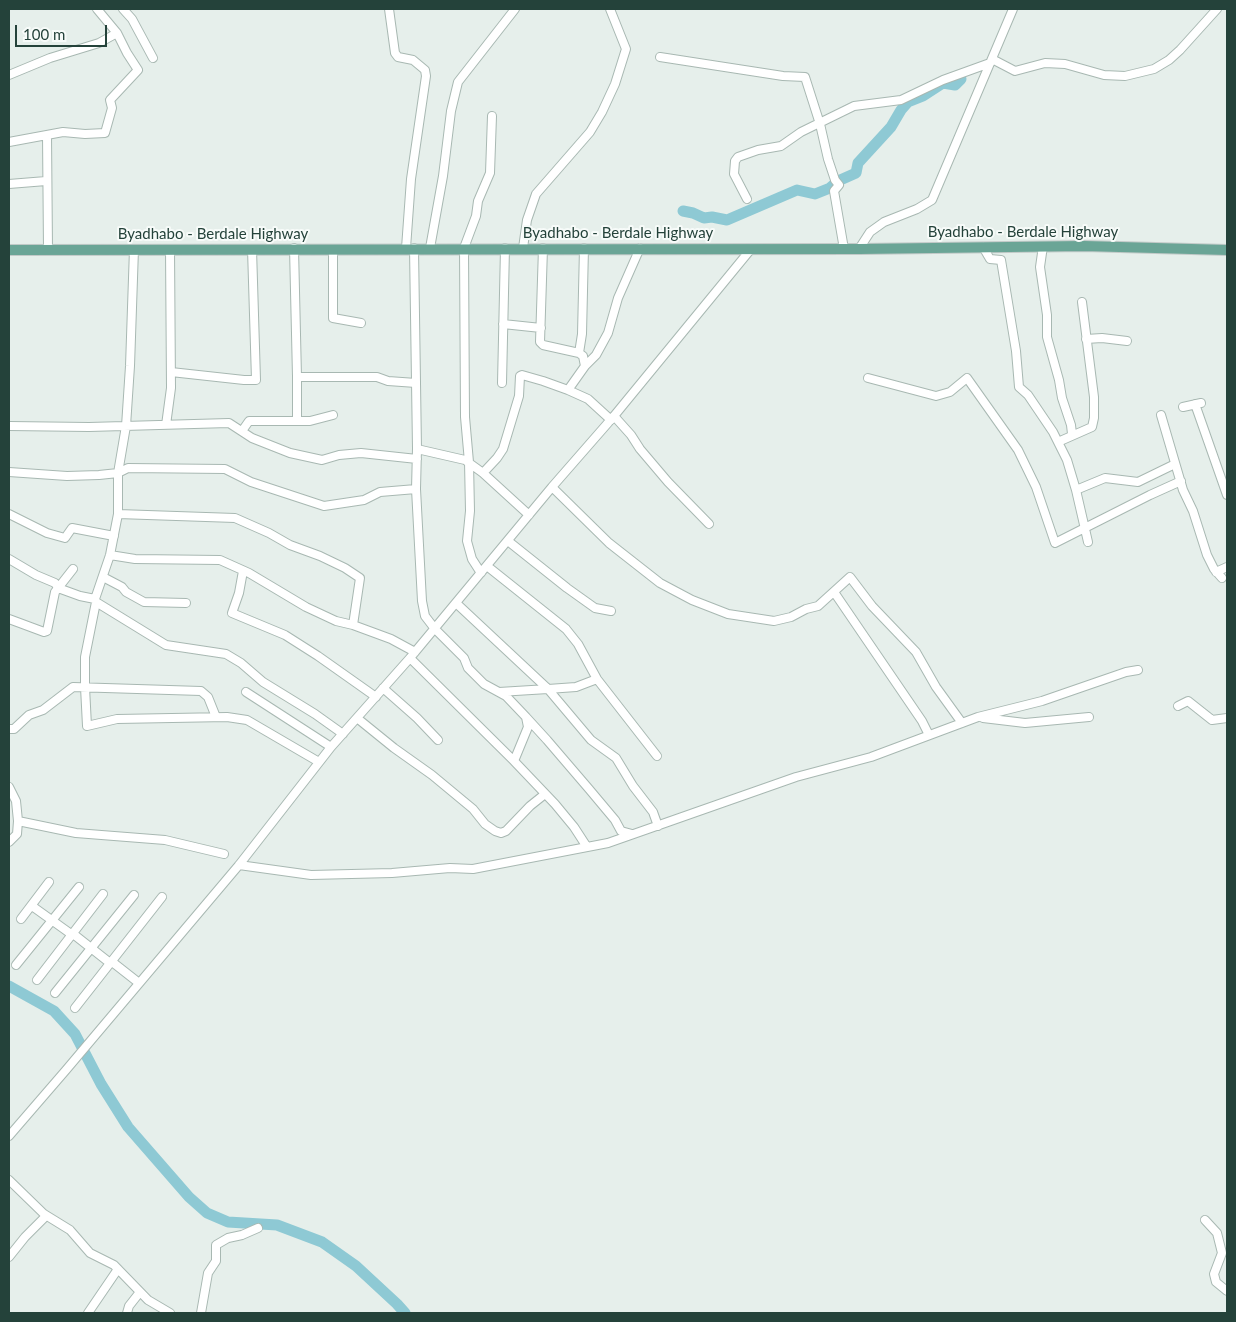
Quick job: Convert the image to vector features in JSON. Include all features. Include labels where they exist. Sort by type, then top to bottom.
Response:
[{"type":"main road","name":"Byadhabo - Berdale Highway","points":[[9,250],[294,248],[858,249],[1042,246],[1227,250]]},
{"type":"street","points":[[9,142],[63,132],[105,133],[112,108],[110,100],[138,70],[117,33],[97,9]]},
{"type":"street","points":[[123,9],[132,19],[154,58]]},
{"type":"street","points":[[389,9],[395,53],[398,57],[413,60],[425,70],[426,76],[410,179],[410,248],[416,383],[416,489],[422,601],[425,616],[435,629],[464,658],[468,668],[484,684],[506,696],[548,740],[615,820],[621,831],[634,834]]},
{"type":"street","points":[[430,248],[443,176],[451,111],[458,82],[515,9]]},
{"type":"street","points":[[523,248],[527,220],[536,194],[590,132],[615,84],[626,49],[610,9]]},
{"type":"street","points":[[858,249],[870,232],[884,222],[932,200],[1013,9]]},
{"type":"street","points":[[747,199],[734,174],[735,161],[738,157],[758,150],[781,146],[793,136],[854,106],[901,100],[943,80],[991,61],[1015,71],[1045,63],[1065,64],[1104,75],[1125,76],[1154,69],[1169,60],[1180,50],[1217,9]]},
{"type":"street","points":[[9,76],[50,58],[99,43],[117,33]]},
{"type":"street","points":[[660,57],[783,76],[805,77],[820,124],[828,159],[837,182],[834,191],[844,248]]},
{"type":"street","points":[[480,574],[472,559],[467,541],[470,512],[469,462],[465,417],[464,248],[476,216],[478,201],[490,173],[492,116]]},
{"type":"street","points":[[47,135],[48,250]]},
{"type":"street","points":[[9,184],[46,181]]},
{"type":"street","points":[[1042,246],[1040,267],[1047,315],[1047,337],[1072,434]]},
{"type":"street","points":[[984,247],[990,259],[1001,260],[1016,351],[1019,387],[1028,395],[1058,442],[1076,490],[1088,542]]},
{"type":"street","points":[[294,248],[297,420]]},
{"type":"street","points":[[333,248],[333,318],[361,323]]},
{"type":"street","points":[[502,383],[504,248]]},
{"type":"street","points":[[543,248],[540,342],[542,345],[580,352]]},
{"type":"street","points":[[584,248],[580,352],[585,366]]},
{"type":"street","points":[[568,390],[596,354],[608,333],[618,298],[640,248]]},
{"type":"street","points":[[134,249],[130,366],[126,426],[118,473],[118,514],[110,555],[96,600],[85,658],[88,726],[117,719],[226,717],[247,720],[319,762]]},
{"type":"street","points":[[166,425],[171,388],[170,249]]},
{"type":"street","points":[[171,372],[256,380],[252,249]]},
{"type":"street","points":[[9,1136],[239,865],[331,747],[435,629],[529,514],[613,418],[751,249]]},
{"type":"street","points":[[1058,442],[1072,434],[1092,427],[1094,418],[1094,397],[1082,302]]},
{"type":"street","points":[[503,324],[541,328]]},
{"type":"street","points":[[1086,339],[1102,338],[1127,341]]},
{"type":"street","points":[[483,473],[498,458],[503,449],[519,396],[520,376],[522,375],[542,380],[588,399],[613,418],[631,435],[640,449],[668,482],[709,524]]},
{"type":"street","points":[[297,377],[377,377],[388,382],[416,383]]},
{"type":"street","points":[[868,378],[936,396],[950,392],[967,378],[1018,450],[1036,487],[1055,543],[1150,494],[1181,481]]},
{"type":"street","points":[[1183,407],[1198,403],[1227,495]]},
{"type":"street","points":[[242,431],[249,421],[310,421],[332,415]]},
{"type":"street","points":[[1161,415],[1175,464],[1207,555],[1219,575],[1227,567]]},
{"type":"street","points":[[9,426],[126,426],[229,423],[252,438],[290,453],[322,460],[340,455],[361,453],[417,459]]},
{"type":"street","points":[[417,449],[469,462],[529,514]]},
{"type":"street","points":[[1076,490],[1105,478],[1138,482],[1175,464]]},
{"type":"street","points":[[9,472],[99,476],[118,473],[128,468],[224,469],[252,482],[324,506],[364,500],[380,492],[416,489]]},
{"type":"street","points":[[552,487],[609,543],[660,583],[692,600],[728,614],[774,621],[790,617],[806,609],[818,606],[850,577],[872,606],[916,652],[936,687],[962,723]]},
{"type":"street","points":[[9,514],[47,533],[65,538],[72,528],[114,536]]},
{"type":"street","points":[[118,514],[235,518],[320,556],[345,568],[360,578],[353,625]]},
{"type":"street","points":[[508,540],[566,588],[595,608],[611,611]]},
{"type":"street","points":[[110,555],[135,559],[220,560],[272,586],[306,607],[336,621],[391,639],[412,655],[514,761],[574,827],[587,847]]},
{"type":"street","points":[[9,559],[36,575],[55,583],[58,588],[96,600],[166,645],[226,654],[242,663],[263,682],[315,714],[343,734]]},
{"type":"street","points":[[487,566],[566,629],[578,644],[597,680],[656,756]]},
{"type":"street","points":[[9,619],[44,632],[49,626],[52,603],[58,588],[73,569]]},
{"type":"street","points":[[243,571],[239,593],[232,613],[285,635],[376,697]]},
{"type":"street","points":[[103,576],[144,602],[186,603]]},
{"type":"street","points":[[834,592],[922,721],[929,735]]},
{"type":"street","points":[[456,603],[548,689],[591,740],[616,758],[633,786],[653,812],[658,826]]},
{"type":"street","points":[[239,865],[311,875],[450,868],[473,869],[608,843],[796,777],[871,757],[978,717],[1042,700],[1126,672],[1138,670]]},
{"type":"street","points":[[499,692],[576,687],[597,680]]},
{"type":"street","points":[[9,729],[14,729],[30,715],[43,710],[73,687],[201,691],[208,697],[216,717]]},
{"type":"street","points":[[383,688],[417,718],[438,740]]},
{"type":"street","points":[[246,692],[331,747]]},
{"type":"street","points":[[1178,706],[1188,701],[1212,720],[1227,718]]},
{"type":"street","points":[[978,717],[1025,723],[1089,717]]},
{"type":"street","points":[[357,718],[432,775],[473,809],[494,831],[501,833],[506,831],[530,806],[545,794]]},
{"type":"street","points":[[514,761],[528,727],[526,718]]},
{"type":"street","points":[[9,787],[16,801],[18,821],[17,834],[9,842]]},
{"type":"street","points":[[18,821],[76,833],[164,840],[224,854]]},
{"type":"street","points":[[21,919],[49,882]]},
{"type":"street","points":[[16,965],[79,887]]},
{"type":"street","points":[[37,980],[103,894]]},
{"type":"street","points":[[56,993],[134,895]]},
{"type":"street","points":[[74,1008],[162,897]]},
{"type":"street","points":[[32,906],[139,983]]},
{"type":"street","points":[[9,1180],[46,1216],[70,1230],[90,1253],[114,1265],[148,1300],[170,1313]]},
{"type":"street","points":[[9,1257],[25,1237],[46,1216]]},
{"type":"street","points":[[1205,1220],[1223,1240],[1222,1253],[1214,1274],[1216,1282],[1227,1291]]},
{"type":"street","points":[[201,1313],[208,1274],[216,1261],[216,1245],[228,1238],[242,1235],[258,1228]]},
{"type":"street","points":[[88,1313],[118,1269]]},
{"type":"street","points":[[127,1313],[129,1306],[140,1292]]},
{"type":"waterway","points":[[683,211],[704,218],[712,217],[727,220],[797,190],[815,194],[830,188],[838,181],[856,173],[858,163],[891,127],[908,102],[923,96],[943,83],[955,85],[961,79]]},
{"type":"waterway","points":[[9,986],[54,1011],[75,1034],[101,1084],[128,1127],[189,1197],[207,1213],[228,1222],[277,1225],[322,1242],[356,1266],[405,1313]]}]
